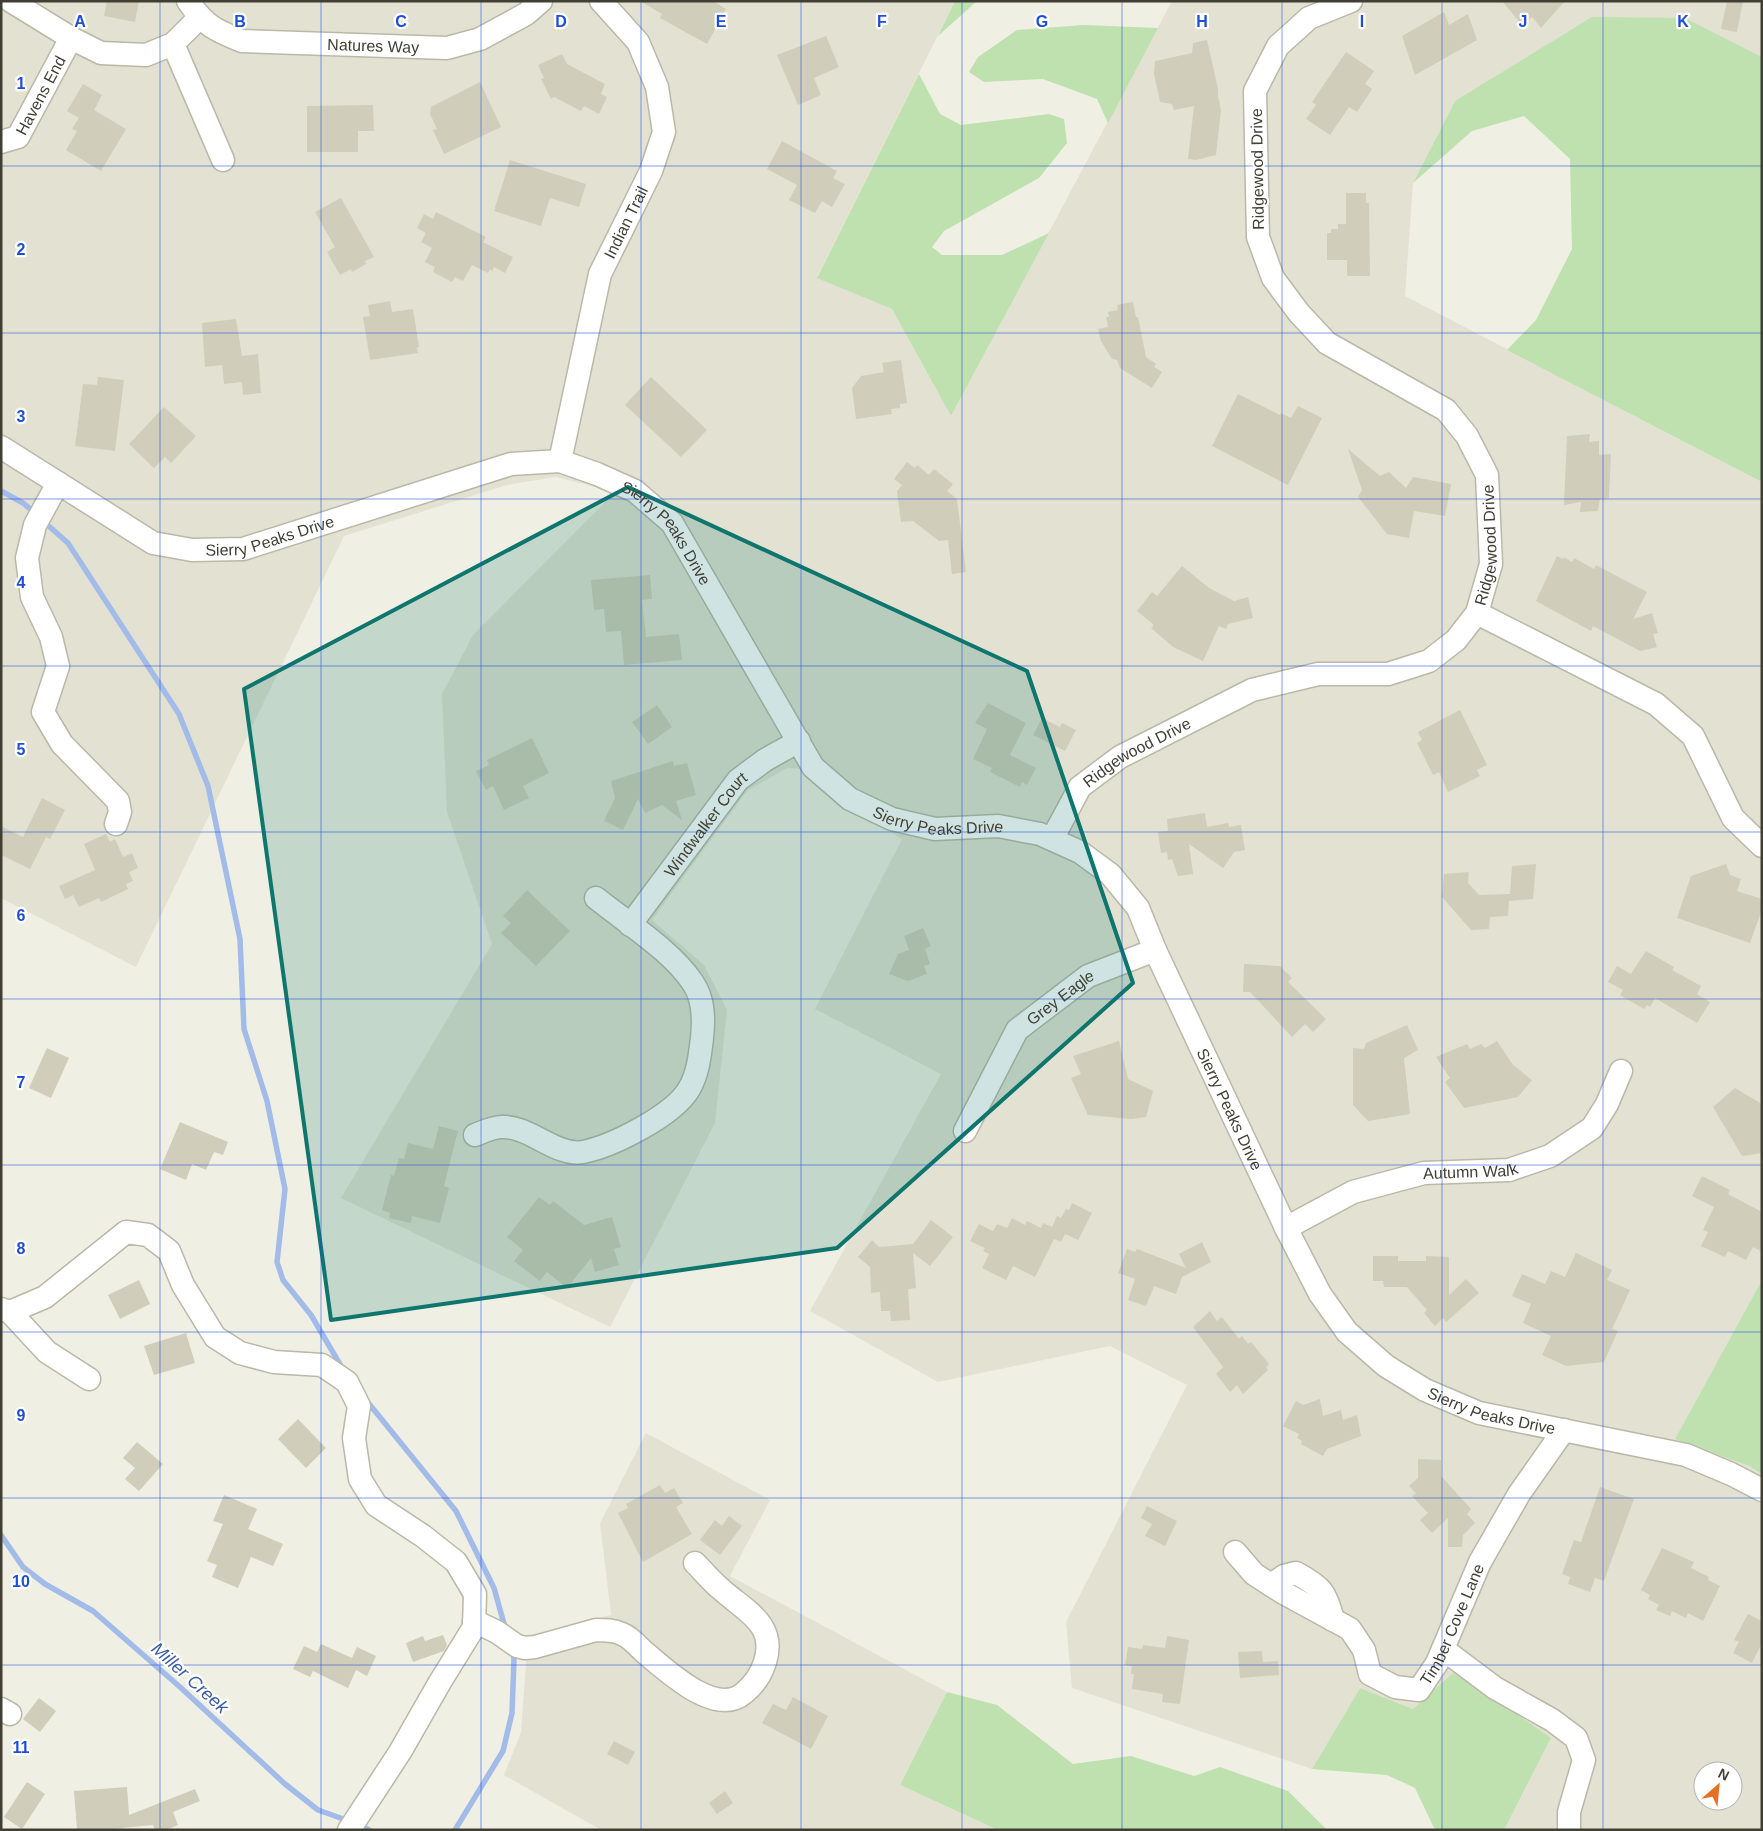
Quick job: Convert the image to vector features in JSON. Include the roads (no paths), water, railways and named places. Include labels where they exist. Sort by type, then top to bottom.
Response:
[{"type":"street","points":[[11,1],[71,38],[101,53],[146,55],[173,44],[194,9]]},
{"type":"street","name":"Natures Way","points":[[194,9],[215,30],[242,41],[447,48],[480,39],[526,14],[541,1]]},
{"type":"street","name":"Indian Trail","points":[[560,461],[600,274],[651,171],[664,132],[657,87],[638,42],[601,1]]},
{"type":"street","name":"Ridgewood Drive","points":[[1052,840],[1080,787],[1120,757],[1252,690],[1318,674],[1388,674],[1428,661],[1456,640],[1477,613],[1491,564],[1487,475],[1467,436],[1446,410],[1327,343],[1299,313],[1273,278],[1258,237],[1255,91],[1278,46],[1309,18],[1351,1]]},
{"type":"street","name":"Havens End","points":[[1,142],[18,137],[71,38]]},
{"type":"street","points":[[173,44],[223,160]]},
{"type":"street","name":"Sierry Peaks Drive","points":[[1,447],[153,543],[192,550],[243,549],[511,464],[560,461],[597,474],[635,491],[672,523],[813,767],[850,799],[892,819],[935,828],[998,826],[1040,834],[1080,852],[1110,874],[1138,908],[1155,950],[1286,1228],[1320,1294],[1348,1332],[1386,1366],[1425,1390],[1479,1413],[1686,1455],[1731,1474],[1762,1490]]},
{"type":"street","points":[[58,483],[35,524],[27,558],[32,597],[51,637],[58,666],[44,712],[62,744],[118,801],[120,812],[116,824]]},
{"type":"street","points":[[1477,613],[1656,704],[1693,736],[1734,818],[1762,846]]},
{"type":"street","name":"Windwalker Court","points":[[630,925],[738,780],[765,760],[799,741]]},
{"type":"street","points":[[476,1135],[501,1126],[538,1138],[570,1152],[582,1152],[621,1138],[661,1115],[680,1101],[689,1089],[696,1074],[704,1025],[698,991],[683,969],[596,898]]},
{"type":"street","name":"Grey Eagle","points":[[965,1131],[1017,1030],[1088,976],[1155,950]]},
{"type":"street","name":"Autumn Walk","points":[[1286,1228],[1353,1192],[1424,1173],[1509,1170],[1550,1156],[1592,1128],[1607,1104],[1620,1071]]},
{"type":"street","points":[[89,1379],[47,1352],[6,1310],[45,1297],[126,1232],[148,1235],[169,1251],[183,1285],[215,1337],[240,1353],[274,1362],[322,1365],[347,1382],[359,1406],[354,1438],[360,1478],[376,1505],[423,1536],[456,1562],[475,1594],[474,1627],[400,1752],[348,1830]]},
{"type":"street","name":"Timber Cove Lane","points":[[1234,1552],[1254,1574],[1350,1629],[1364,1650],[1370,1674],[1395,1687],[1419,1690],[1437,1663],[1480,1562],[1519,1494],[1564,1430]]},
{"type":"street","points":[[474,1621],[497,1632],[517,1646],[524,1648],[535,1647],[596,1630],[623,1634],[674,1677],[693,1689],[706,1696],[733,1699],[741,1696],[748,1690],[757,1680],[763,1669],[768,1649],[764,1631],[759,1621],[722,1590],[695,1563]]},
{"type":"street","points":[[1443,1648],[1495,1688],[1552,1720],[1576,1738],[1584,1760],[1569,1812],[1569,1830]]},
{"type":"waterway","points":[[1,491],[23,503],[35,513]]},
{"type":"waterway","points":[[43,521],[68,543],[179,714],[208,786],[240,939],[244,1029],[267,1101],[285,1189],[277,1262],[283,1280],[311,1315],[341,1366]]},
{"type":"waterway","points":[[366,1400],[456,1511],[494,1588],[506,1631]]},
{"type":"waterway","name":"Miller Creek","points":[[1,1535],[23,1567],[45,1584],[93,1611],[180,1687],[285,1784],[318,1810],[349,1821]]},
{"type":"waterway","points":[[455,1830],[503,1751],[512,1713],[514,1659],[512,1649]]},
{"type":"waterway","name":"Miller Creek","points":[[358,1824],[369,1830]]}]
